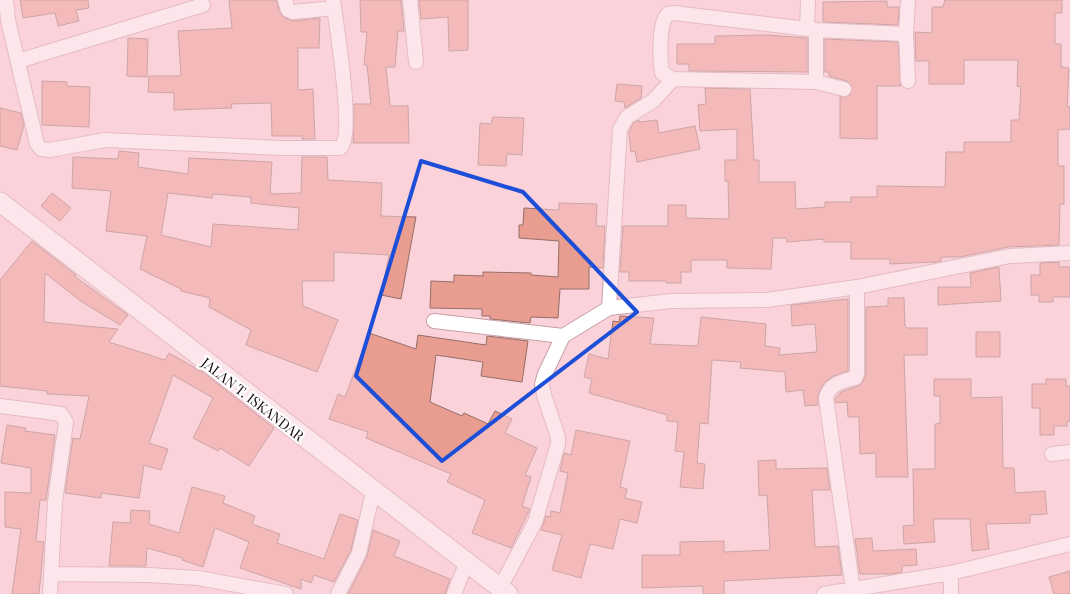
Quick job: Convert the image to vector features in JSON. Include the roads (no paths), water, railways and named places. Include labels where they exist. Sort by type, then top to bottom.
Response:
[{"type":"street","points":[[6,0],[37,144],[41,149],[50,150],[105,140],[335,150],[343,146],[346,131],[346,96],[334,4],[293,12],[288,10],[285,0]]},
{"type":"street","points":[[410,0],[416,62]]},
{"type":"street","points":[[808,0],[816,82]]},
{"type":"street","points":[[908,0],[906,34],[908,81]]},
{"type":"street","points":[[18,61],[202,4]]},
{"type":"street","points":[[844,89],[816,82],[673,79],[662,73],[660,60],[663,21],[668,7],[674,13],[811,29],[906,34]]},
{"type":"street","points":[[610,308],[620,128],[627,117],[653,101],[673,79]]},
{"type":"street","name":"JALAN T. ISKANDAR","points":[[0,202],[466,564],[504,591]]},
{"type":"street","points":[[504,591],[536,522],[558,444],[558,437],[542,384],[563,336],[610,308],[671,301],[767,300],[857,287],[1010,256],[1070,253]]},
{"type":"street","points":[[853,590],[826,398],[829,389],[855,378],[857,374],[857,287]]},
{"type":"street","points":[[434,321],[563,336]]},
{"type":"street","points":[[0,406],[61,414],[66,422],[55,502],[50,594]]},
{"type":"street","points":[[1052,454],[1070,452]]},
{"type":"street","points":[[338,594],[359,553],[374,492]]},
{"type":"street","points":[[824,594],[951,574],[1070,544]]},
{"type":"street","points":[[454,594],[466,564]]},
{"type":"street","points":[[51,574],[148,575],[190,578],[263,592],[286,594]]},
{"type":"street","points":[[951,574],[951,594]]}]
